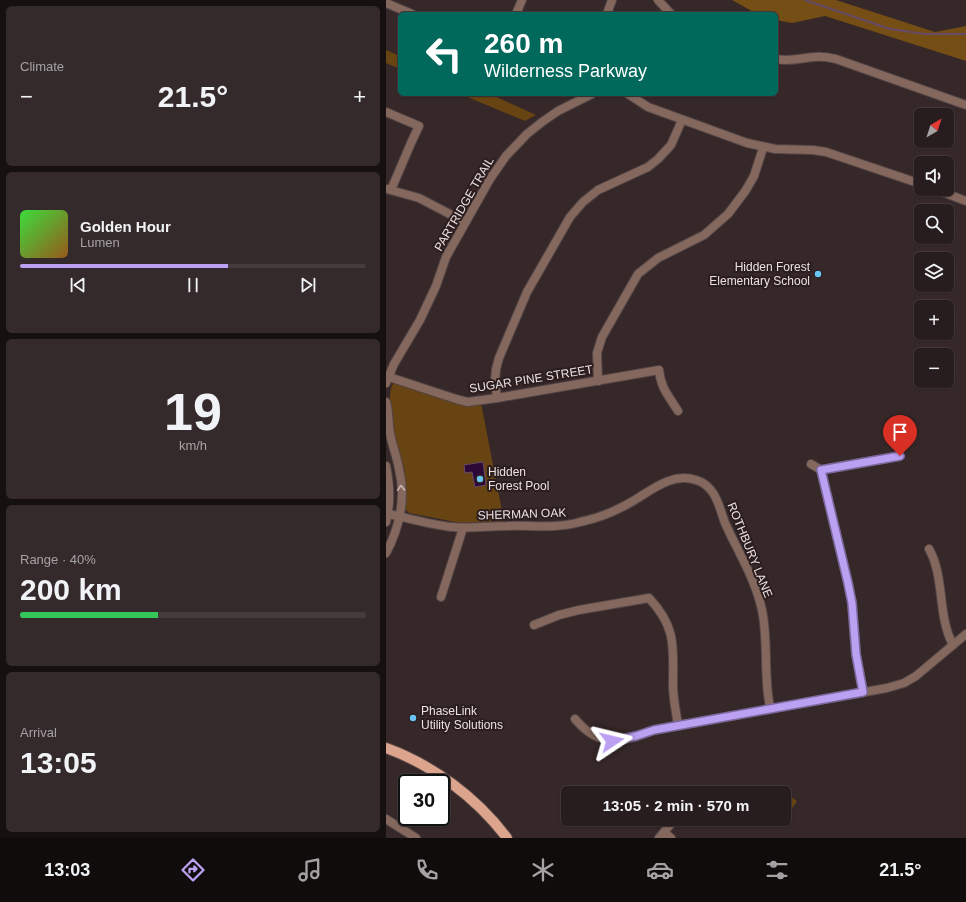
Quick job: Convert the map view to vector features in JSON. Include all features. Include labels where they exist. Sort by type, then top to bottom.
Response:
[{"type":"main road","points":[[386,748],[421,764],[444,779],[468,797],[491,819],[507,838]]},
{"type":"street","points":[[517,12],[522,0]]},
{"type":"street","points":[[608,12],[612,0]]},
{"type":"street","points":[[658,0],[669,12]]},
{"type":"street","points":[[386,3],[407,12]]},
{"type":"street","points":[[778,59],[789,61],[824,57],[836,59],[966,105]]},
{"type":"street","name":"PARTRIDGE TRAIL","points":[[387,379],[394,364],[420,320],[436,286],[446,257],[490,178],[506,156],[522,139],[542,122],[558,111],[588,96]]},
{"type":"street","points":[[631,96],[648,107],[763,148],[826,152],[914,182]]},
{"type":"street","points":[[386,112],[419,126],[389,190],[419,198],[431,203],[465,222]]},
{"type":"street","points":[[497,398],[495,381],[499,358],[527,292],[570,217],[583,202],[598,190],[648,167],[658,160],[671,145],[682,120]]},
{"type":"street","points":[[598,381],[597,353],[602,337],[638,274],[658,258],[704,234],[728,214],[746,190],[754,176],[763,148]]},
{"type":"street","points":[[953,196],[966,201]]},
{"type":"street","name":"SUGAR PINE STREET","points":[[387,379],[468,402],[660,370],[663,388],[678,410]]},
{"type":"street","points":[[386,402],[389,443],[400,470],[402,485],[400,516],[394,536],[386,553]]},
{"type":"street","points":[[821,470],[900,456]]},
{"type":"street","points":[[812,464],[821,470],[848,583],[852,603],[856,654],[863,692]]},
{"type":"street","points":[[386,466],[389,481],[390,502],[387,518]]},
{"type":"street","name":"SHERMAN OAK","points":[[387,518],[400,516],[438,525],[463,528],[554,526],[578,523],[602,516],[623,507],[675,478],[697,480]]},
{"type":"street","name":"ROTHBURY LANE","points":[[697,480],[712,490],[726,524],[756,587],[762,609],[765,631],[767,682],[770,709]]},
{"type":"street","points":[[441,597],[463,528]]},
{"type":"street","points":[[929,549],[935,561],[945,624],[953,645]]},
{"type":"street","points":[[534,625],[559,615],[579,610],[649,598],[665,618],[673,641],[673,687],[678,725]]},
{"type":"street","points":[[575,719],[589,733],[599,738],[612,741],[678,725],[887,688],[904,683],[916,676],[966,634]]},
{"type":"street","points":[[386,819],[416,838]]},
{"type":"street","points":[[669,826],[662,835],[671,838]]},
{"type":"shaded area","points":[[732,0],[836,0],[935,32],[966,26],[966,61],[825,16],[792,23],[778,20],[778,12],[753,12]]},
{"type":"shaded area","points":[[386,50],[398,55],[398,68],[386,63]]},
{"type":"shaded area","points":[[465,96],[494,96],[536,115],[525,121]]},
{"type":"shaded area","points":[[394,383],[481,403],[504,521],[461,523],[409,513],[405,509],[404,469],[394,434],[390,410],[390,393]]},
{"type":"shaded area","name":"Hidden Forest Pool","points":[[483,462],[486,485],[475,487],[472,472],[465,473],[464,465]]},
{"type":"shaded area","points":[[791,797],[797,801],[791,810]]},
{"type":"waterway","points":[[805,0],[890,29],[925,34],[966,34]]},
{"type":"place","name":"Hidden Forest Elementary School","points":[[818,274]]},
{"type":"place","name":"Hidden Forest Pool","points":[[480,479]]},
{"type":"place","name":"PhaseLink Utility Solutions","points":[[413,718]]},
{"type":"route","points":[[612,741],[622,740],[654,730],[863,692],[853,636],[852,603],[821,470],[900,456]]}]
